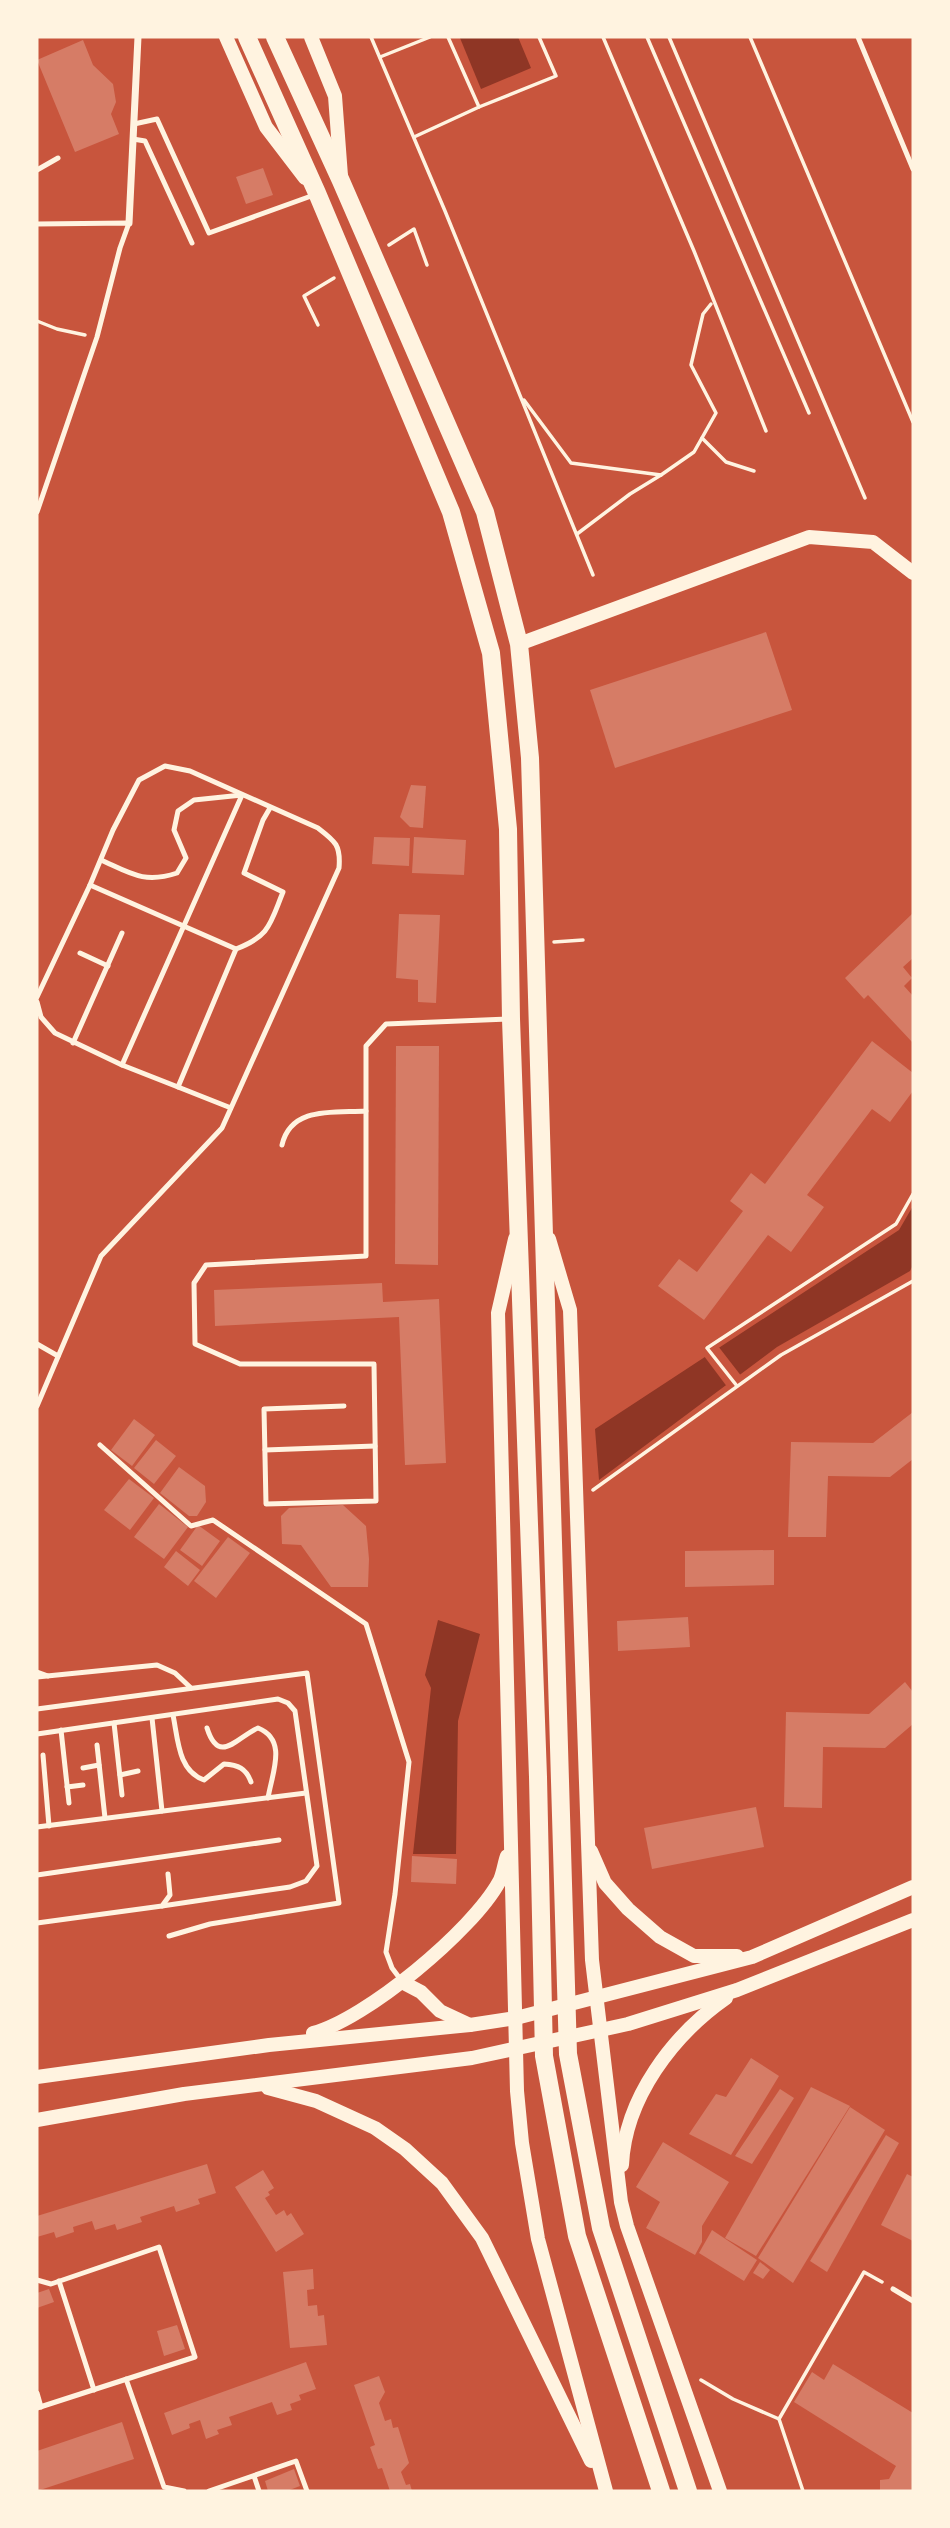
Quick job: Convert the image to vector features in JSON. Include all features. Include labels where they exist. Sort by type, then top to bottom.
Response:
[{"type":"highway","points":[[247,37],[317,194],[451,512],[491,653],[508,829],[511,1019],[544,2056],[577,2235],[661,2491]]},
{"type":"highway","points":[[275,37],[341,181],[485,512],[519,644],[530,758],[568,2054],[601,2228],[688,2491]]},
{"type":"main road","points":[[226,37],[266,127],[317,194]]},
{"type":"main road","points":[[311,37],[335,96],[341,181]]},
{"type":"main road","points":[[519,644],[809,537],[873,542],[913,573]]},
{"type":"main road","points":[[542,1217],[570,1310],[587,1843],[595,1999],[621,2202],[627,2226],[720,2491]]},
{"type":"main road","points":[[519,1220],[498,1314],[517,2091],[522,2143],[538,2239],[605,2489]]},
{"type":"main road","points":[[269,2045],[331,2028],[402,1982],[438,1954],[477,1911],[499,1881],[511,1842]]},
{"type":"main road","points":[[587,1843],[605,1883],[628,1909],[660,1937],[694,1956],[752,1957]]},
{"type":"main road","points":[[37,2077],[269,2045],[516,2018],[752,1957],[913,1887]]},
{"type":"main road","points":[[37,2120],[184,2094],[516,2050],[628,2024],[737,1990],[913,1920]]},
{"type":"main road","points":[[402,1982],[421,1992],[440,2011],[470,2025]]},
{"type":"main road","points":[[621,2202],[623,2150],[635,2112],[649,2082],[680,2037],[703,2014],[737,1990]]},
{"type":"main road","points":[[260,2085],[316,2101],[375,2128],[405,2149],[442,2183],[482,2238],[605,2489]]},
{"type":"street","points":[[129,223],[138,37]]},
{"type":"lane","points":[[858,37],[913,169]]},
{"type":"lane","points":[[134,124],[157,119],[209,233],[317,194]]},
{"type":"lane","points":[[133,139],[145,141],[192,243]]},
{"type":"lane","points":[[37,170],[58,158]]},
{"type":"lane","points":[[37,224],[129,223],[97,337],[37,512]]},
{"type":"lane","points":[[37,997],[139,780],[165,766],[190,771],[318,828],[334,839],[340,854],[339,868],[222,1128],[101,1256],[37,1406]]},
{"type":"lane","points":[[101,860],[133,874],[157,880],[177,873],[186,858],[174,830],[178,811],[194,800],[242,795]]},
{"type":"lane","points":[[122,1065],[242,795]]},
{"type":"lane","points":[[90,885],[236,949],[257,941],[270,926],[283,892],[244,873],[270,808]]},
{"type":"lane","points":[[72,1043],[122,933]]},
{"type":"lane","points":[[177,1087],[236,949]]},
{"type":"lane","points":[[80,953],[107,966]]},
{"type":"lane","points":[[37,1002],[41,1017],[55,1033],[72,1043],[231,1108]]},
{"type":"lane","points":[[344,1406],[264,1409],[266,1504],[376,1501],[374,1364],[240,1364],[195,1344],[194,1283],[206,1265],[366,1256],[366,1046],[386,1024],[511,1019]]},
{"type":"lane","points":[[282,1145],[285,1133],[295,1121],[312,1114],[366,1111]]},
{"type":"lane","points":[[37,1344],[58,1356]]},
{"type":"lane","points":[[100,1445],[191,1526],[213,1520],[366,1624],[409,1762],[386,1952],[392,1968],[402,1982]]},
{"type":"lane","points":[[265,1450],[375,1446]]},
{"type":"lane","points":[[37,1675],[51,1677],[157,1665],[175,1673],[191,1688]]},
{"type":"lane","points":[[37,1709],[307,1673],[339,1903],[210,1924],[169,1936]]},
{"type":"lane","points":[[37,1734],[278,1699],[288,1703],[295,1711],[317,1866],[306,1881],[290,1887],[37,1923]]},
{"type":"lane","points":[[173,1715],[185,1767],[194,1776],[204,1780],[224,1764],[238,1765],[248,1772],[251,1782]]},
{"type":"lane","points":[[152,1718],[162,1811]]},
{"type":"lane","points":[[114,1723],[122,1795]]},
{"type":"lane","points":[[207,1728],[214,1743],[221,1748],[231,1747],[246,1733],[258,1728],[274,1739],[276,1754],[268,1798]]},
{"type":"lane","points":[[61,1730],[69,1803]]},
{"type":"lane","points":[[97,1745],[105,1818]]},
{"type":"lane","points":[[43,1755],[49,1826]]},
{"type":"lane","points":[[83,1768],[99,1765]]},
{"type":"lane","points":[[37,1773],[44,1771]]},
{"type":"lane","points":[[120,1775],[138,1771]]},
{"type":"lane","points":[[67,1787],[83,1785]]},
{"type":"lane","points":[[37,1828],[306,1793]]},
{"type":"lane","points":[[37,1875],[279,1840]]},
{"type":"lane","points":[[162,1906],[170,1895],[168,1874]]},
{"type":"lane","points":[[37,2280],[51,2284],[159,2247],[195,2357],[39,2408],[37,2393]]},
{"type":"lane","points":[[59,2281],[94,2390]]},
{"type":"lane","points":[[893,2288],[913,2301]]},
{"type":"lane","points":[[126,2379],[164,2487],[184,2491]]},
{"type":"lane","points":[[209,2491],[296,2461],[307,2491]]},
{"type":"lane","points":[[254,2476],[259,2491]]},
{"type":"path","points":[[371,37],[593,575]]},
{"type":"path","points":[[380,58],[430,37]]},
{"type":"path","points":[[448,37],[480,107]]},
{"type":"path","points":[[414,137],[556,76],[539,37]]},
{"type":"path","points":[[603,37],[766,431]]},
{"type":"path","points":[[648,37],[808,414]]},
{"type":"path","points":[[669,37],[865,498]]},
{"type":"path","points":[[750,37],[913,422]]},
{"type":"path","points":[[414,229],[427,265]]},
{"type":"path","points":[[304,296],[318,325]]},
{"type":"path","points":[[577,534],[630,494],[694,452],[716,414],[691,365],[704,314],[711,304]]},
{"type":"path","points":[[37,321],[57,329],[97,337]]},
{"type":"path","points":[[520,396],[571,463],[661,475]]},
{"type":"path","points":[[702,438],[726,462],[754,471]]},
{"type":"path","points":[[735,1385],[707,1348],[896,1224],[913,1194]]},
{"type":"path","points":[[576,1503],[781,1354],[913,1281]]},
{"type":"path","points":[[779,2419],[864,2272],[893,2288]]},
{"type":"path","points":[[701,2380],[733,2399],[779,2419],[803,2491]]},
{"type":"shaded area","points":[[518,37],[531,68],[481,89],[460,38]]},
{"type":"shaded area","points":[[913,1206],[913,1265],[910,1271],[777,1347],[599,1480],[595,1429],[899,1230]]},
{"type":"shaded area","points":[[438,1620],[480,1634],[458,1721],[456,1854],[413,1854],[431,1688],[425,1675]]},
{"type":"pier","points":[[718,1346],[742,1377],[728,1388],[704,1356]]},
{"type":"building","points":[[83,40],[93,65],[113,84],[116,102],[111,114],[119,134],[75,152],[37,60]]},
{"type":"building","points":[[263,168],[273,195],[246,204],[236,177]]},
{"type":"building","points":[[766,632],[792,710],[615,768],[590,690]]},
{"type":"building","points":[[411,785],[426,786],[423,828],[410,827],[400,817]]},
{"type":"building","points":[[374,837],[410,838],[409,866],[372,864]]},
{"type":"building","points":[[414,837],[466,840],[464,875],[412,873]]},
{"type":"building","points":[[913,913],[913,958],[903,967],[912,978],[904,986],[913,996],[913,1043],[868,995],[864,999],[845,978]]},
{"type":"building","points":[[399,914],[440,915],[436,1003],[418,1002],[418,980],[396,978]]},
{"type":"building","points":[[872,1041],[913,1073],[913,1091],[890,1122],[872,1109],[807,1195],[824,1207],[791,1252],[768,1235],[704,1320],[658,1286],[679,1259],[697,1272],[743,1211],[730,1201],[751,1173],[765,1184]]},
{"type":"building","points":[[396,1046],[439,1046],[438,1265],[395,1264]]},
{"type":"building","points":[[382,1283],[383,1302],[439,1299],[446,1463],[405,1465],[399,1317],[215,1326],[214,1290]]},
{"type":"building","points":[[913,1412],[913,1459],[890,1477],[828,1476],[826,1537],[788,1537],[791,1442],[873,1443]]},
{"type":"building","points":[[134,1419],[155,1435],[132,1466],[111,1450]]},
{"type":"building","points":[[156,1440],[176,1456],[154,1484],[134,1468]]},
{"type":"building","points":[[179,1467],[205,1486],[206,1502],[197,1516],[189,1516],[160,1493]]},
{"type":"building","points":[[129,1479],[154,1498],[130,1530],[104,1510]]},
{"type":"building","points":[[159,1504],[188,1527],[164,1559],[134,1537]]},
{"type":"building","points":[[343,1505],[366,1526],[368,1587],[331,1587],[301,1545],[282,1544],[281,1516],[289,1508]]},
{"type":"building","points":[[198,1525],[220,1541],[202,1566],[180,1550]]},
{"type":"building","points":[[228,1537],[250,1553],[216,1598],[194,1581]]},
{"type":"building","points":[[774,1550],[774,1585],[685,1587],[685,1551]]},
{"type":"building","points":[[176,1551],[200,1570],[188,1586],[164,1567]]},
{"type":"building","points":[[688,1617],[690,1647],[618,1651],[617,1621]]},
{"type":"building","points":[[905,1682],[913,1692],[913,1724],[885,1748],[823,1747],[822,1808],[784,1807],[786,1712],[869,1714]]},
{"type":"building","points":[[756,1807],[764,1847],[652,1869],[644,1828]]},
{"type":"building","points":[[412,1856],[457,1859],[456,1884],[411,1882]]},
{"type":"building","points":[[751,2058],[779,2076],[731,2155],[689,2134],[716,2094],[726,2097]]},
{"type":"building","points":[[811,2087],[850,2106],[756,2256],[725,2238]]},
{"type":"building","points":[[780,2089],[794,2098],[752,2164],[735,2156]]},
{"type":"building","points":[[850,2107],[885,2130],[793,2283],[758,2258]]},
{"type":"building","points":[[886,2135],[899,2143],[827,2272],[810,2261]]},
{"type":"building","points":[[663,2142],[729,2182],[702,2226],[702,2242],[695,2255],[646,2228],[660,2202],[636,2187]]},
{"type":"building","points":[[207,2164],[216,2193],[198,2199],[200,2204],[176,2212],[174,2206],[140,2217],[142,2222],[117,2230],[115,2224],[95,2230],[92,2221],[73,2227],[74,2232],[56,2238],[54,2232],[37,2237],[37,2216]]},
{"type":"building","points":[[263,2170],[274,2188],[265,2198],[276,2215],[284,2210],[287,2216],[291,2213],[304,2234],[276,2252],[235,2187]]},
{"type":"building","points":[[907,2174],[913,2177],[913,2241],[881,2225]]},
{"type":"building","points":[[712,2230],[757,2260],[744,2281],[699,2253]]},
{"type":"building","points":[[760,2262],[770,2270],[763,2279],[753,2273]]},
{"type":"building","points":[[313,2269],[314,2289],[307,2290],[308,2306],[317,2305],[318,2316],[324,2315],[327,2345],[290,2348],[283,2272]]},
{"type":"building","points":[[49,2289],[54,2302],[37,2308],[37,2293]]},
{"type":"building","points":[[177,2325],[185,2349],[164,2356],[157,2331]]},
{"type":"building","points":[[306,2362],[316,2389],[299,2395],[301,2400],[290,2404],[292,2410],[277,2415],[272,2402],[229,2417],[232,2425],[217,2430],[219,2434],[206,2439],[200,2420],[189,2424],[190,2428],[172,2435],[164,2413]]},
{"type":"building","points":[[833,2364],[913,2413],[913,2491],[880,2491],[880,2480],[889,2479],[896,2466],[794,2402],[812,2372],[824,2380]]},
{"type":"building","points":[[379,2376],[385,2392],[379,2403],[385,2421],[391,2419],[393,2428],[398,2427],[409,2463],[401,2472],[406,2485],[410,2484],[412,2491],[390,2491],[382,2468],[378,2469],[370,2447],[375,2445],[354,2385]]},
{"type":"building","points":[[122,2422],[134,2459],[37,2491],[37,2451]]},
{"type":"building","points":[[294,2469],[300,2486],[287,2491],[268,2491],[265,2481]]}]
